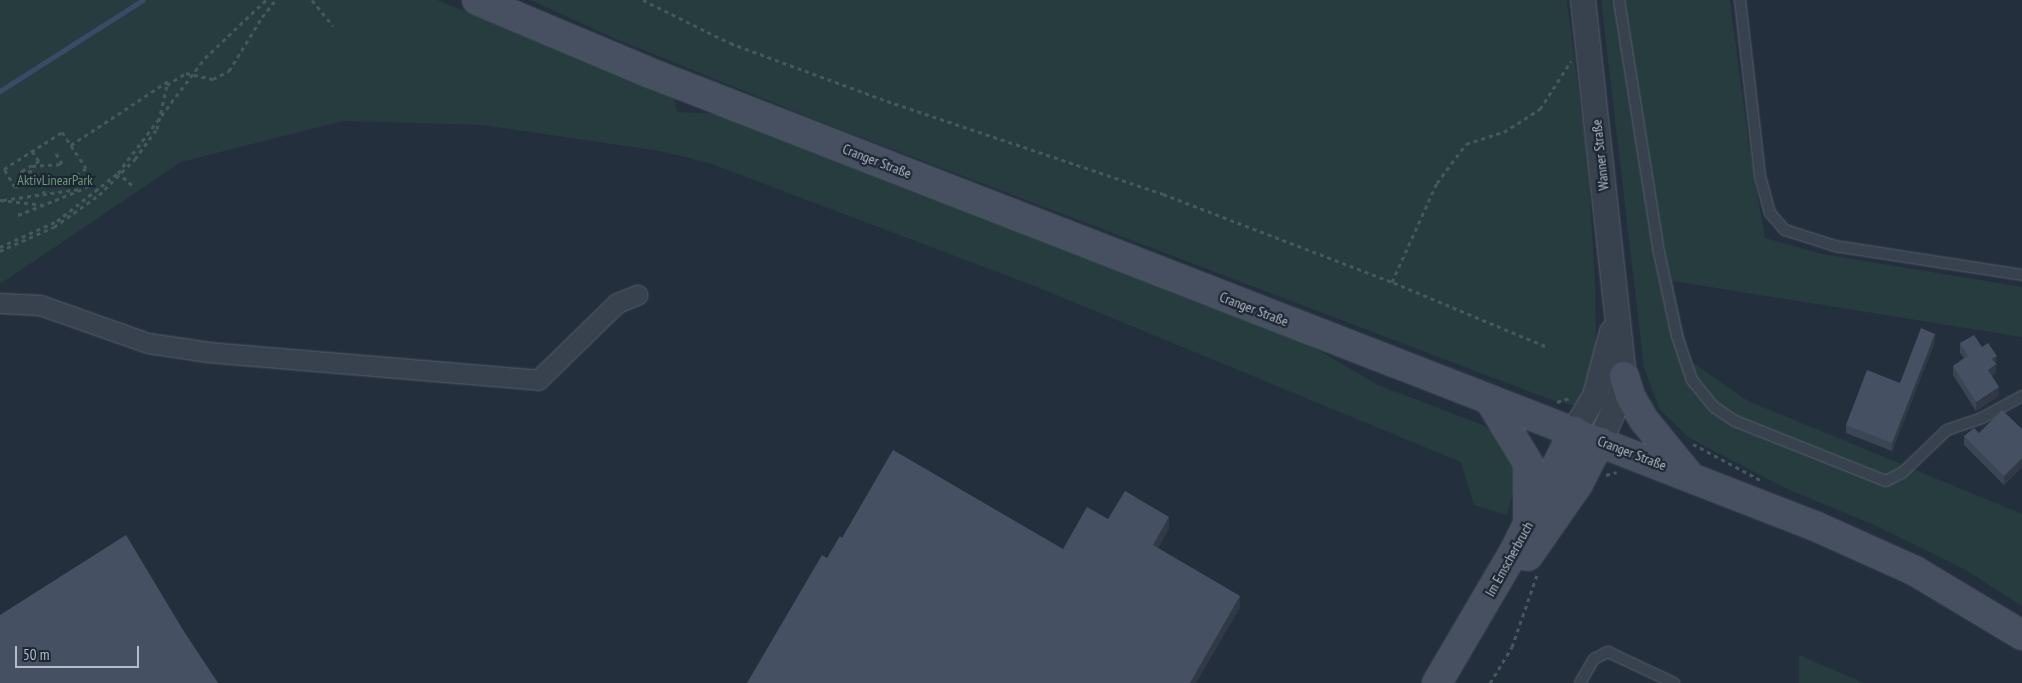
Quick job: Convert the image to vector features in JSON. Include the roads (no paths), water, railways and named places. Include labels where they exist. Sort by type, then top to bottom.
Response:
[{"type":"main road","name":"Cranger Straße","points":[[479,1],[657,76],[1689,475],[1915,570],[2022,635]]},
{"type":"main road","points":[[1624,376],[1630,396],[1644,420],[1689,475]]},
{"type":"main road","points":[[1489,399],[1528,463],[1536,528]]},
{"type":"main road","name":"Im Emscherbruch","points":[[1453,683],[1528,558],[1536,528],[1574,431]]},
{"type":"main road","name":"Im Emscherbruch","points":[[1536,528],[1582,476],[1600,441]]},
{"type":"main road","name":"Im Emscherbruch","points":[[1437,683],[1528,558]]},
{"type":"street","name":"Wanner Straße","points":[[1583,0],[1624,376],[1620,397],[1600,441]]},
{"type":"street","points":[[0,303],[40,305],[148,343],[208,352],[538,380],[618,303],[637,295]]},
{"type":"street","name":"Wanner Straße","points":[[1574,431],[1595,396],[1616,310]]},
{"type":"lane","points":[[1619,0],[1658,252],[1677,336],[1692,380],[1714,408],[1735,421],[1886,481],[1902,474],[1947,430],[1982,418],[2022,396]]},
{"type":"lane","points":[[1740,0],[1760,176],[1770,213],[1785,230],[1834,246],[2022,275]]},
{"type":"lane","points":[[1580,683],[1594,659],[1608,652],[1674,683]]},
{"type":"waterway","points":[[0,91],[143,0]]},
{"type":"park label","name":"AktivLinearPark","points":[[55,180]]}]
